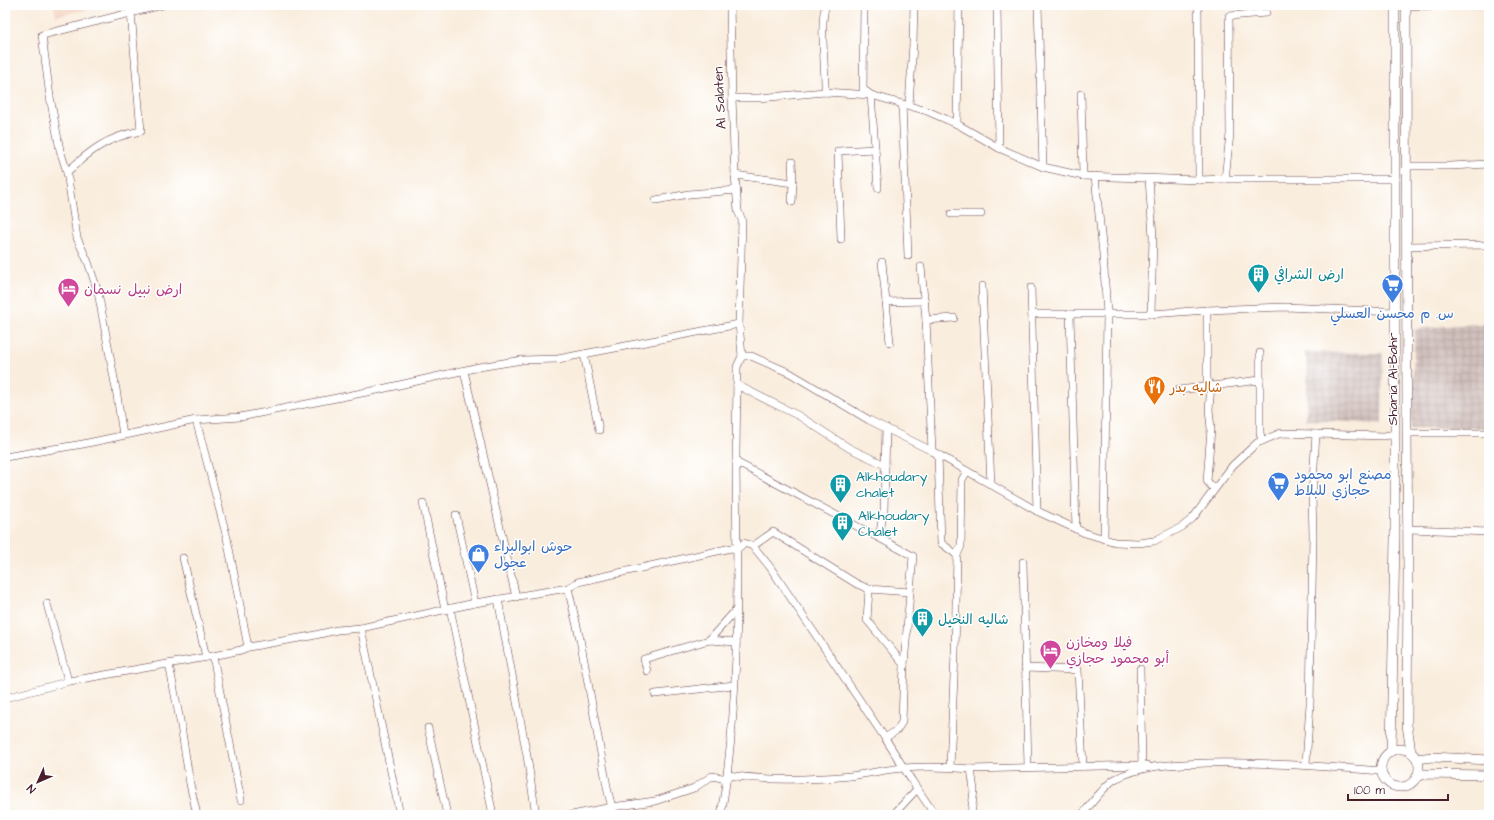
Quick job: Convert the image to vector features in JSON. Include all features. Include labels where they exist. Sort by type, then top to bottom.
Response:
[{"type":"main road","name":"Sharia Al-Bahr","points":[[1391,751],[1395,538],[1395,5]]},
{"type":"main road","name":"Sharia Al-Bahr","points":[[1406,6],[1406,360],[1408,529],[1406,725],[1411,752]]},
{"type":"main road","points":[[1394,361],[1406,360]]},
{"type":"main road","points":[[1416,778],[1419,765],[1417,759],[1411,752],[1405,749],[1398,749],[1391,751],[1383,759],[1382,771],[1387,781],[1396,786],[1406,786],[1424,774],[1489,775]]},
{"type":"main road","points":[[1417,759],[1432,757],[1489,760]]},
{"type":"street","points":[[123,435],[98,292],[88,262],[77,238],[67,172],[60,150],[50,98],[42,35],[162,5]]},
{"type":"street","name":"Al Salaten","points":[[730,5],[735,175],[738,211],[742,220],[739,324],[742,356]]},
{"type":"street","points":[[825,92],[824,9],[826,5]]},
{"type":"street","points":[[864,5],[863,89],[871,95],[878,188]]},
{"type":"street","points":[[908,256],[905,105],[913,44],[914,5]]},
{"type":"street","points":[[956,124],[959,5]]},
{"type":"street","points":[[997,5],[999,148]]},
{"type":"street","points":[[1038,5],[1043,167]]},
{"type":"street","points":[[1198,5],[1199,180]]},
{"type":"street","points":[[1406,6],[1478,5]]},
{"type":"street","points":[[67,172],[96,147],[116,137],[141,131],[131,12]]},
{"type":"street","points":[[1225,179],[1230,134],[1229,16],[1266,13]]},
{"type":"street","points":[[732,98],[759,98],[825,92],[871,95],[927,111],[956,124],[999,148],[1043,167],[1083,176],[1199,180],[1396,179]]},
{"type":"street","points":[[1081,94],[1083,176]]},
{"type":"street","points":[[841,240],[838,151],[875,149]]},
{"type":"street","points":[[792,162],[792,202]]},
{"type":"street","points":[[1406,166],[1489,164]]},
{"type":"street","points":[[735,175],[793,183]]},
{"type":"street","points":[[1095,176],[1103,254],[1107,314],[1104,539]]},
{"type":"street","points":[[1149,179],[1153,237],[1151,314]]},
{"type":"street","points":[[656,200],[689,194],[737,190]]},
{"type":"street","points":[[951,214],[981,214]]},
{"type":"street","points":[[1406,246],[1489,245]]},
{"type":"street","points":[[882,262],[890,342]]},
{"type":"street","points":[[921,267],[925,301],[941,544],[957,555]]},
{"type":"street","points":[[982,286],[990,484]]},
{"type":"street","points":[[1032,288],[1037,511]]},
{"type":"street","points":[[886,302],[925,301]]},
{"type":"street","points":[[1032,314],[1151,314],[1286,307],[1394,312]]},
{"type":"street","points":[[1207,310],[1207,380],[1211,386],[1207,481],[1214,489]]},
{"type":"street","points":[[1070,314],[1076,528]]},
{"type":"street","points":[[926,320],[954,318]]},
{"type":"street","points":[[5,457],[83,444],[196,420],[240,417],[522,360],[558,359],[739,324]]},
{"type":"street","points":[[1260,352],[1260,433],[1262,440]]},
{"type":"street","points":[[584,354],[599,430]]},
{"type":"street","points":[[721,815],[727,777],[736,642],[737,367],[742,356],[751,356],[790,373],[1037,511],[1085,533],[1125,544],[1154,540],[1182,527],[1193,518],[1233,464],[1262,440],[1281,433],[1384,436],[1394,434]]},
{"type":"street","points":[[464,371],[516,597]]},
{"type":"street","points":[[1179,390],[1260,380]]},
{"type":"street","points":[[737,385],[799,416],[850,448],[885,465]]},
{"type":"street","points":[[196,420],[227,538],[248,647]]},
{"type":"street","points":[[879,536],[884,510],[886,428]]},
{"type":"street","points":[[1407,433],[1489,434]]},
{"type":"street","points":[[1306,764],[1310,704],[1313,535],[1312,496],[1316,434]]},
{"type":"street","points":[[736,462],[879,536],[913,556],[904,665],[902,722],[897,730],[885,738]]},
{"type":"street","points":[[950,767],[955,653],[957,555],[961,546],[962,480],[967,471]]},
{"type":"street","points":[[424,503],[493,813]]},
{"type":"street","points":[[456,515],[475,603]]},
{"type":"street","points":[[1408,529],[1489,532]]},
{"type":"street","points":[[753,546],[773,532],[858,584],[869,589],[910,592]]},
{"type":"street","points":[[737,549],[744,543],[753,546],[770,567],[935,815]]},
{"type":"street","points":[[5,698],[68,682],[169,664],[337,630],[361,628],[475,603],[568,588],[578,582],[731,548],[737,549]]},
{"type":"street","points":[[183,558],[209,656],[241,800]]},
{"type":"street","points":[[1023,562],[1028,768]]},
{"type":"street","points":[[568,588],[580,639],[608,792],[614,815]]},
{"type":"street","points":[[869,589],[867,620],[904,665]]},
{"type":"street","points":[[498,599],[528,756],[536,815]]},
{"type":"street","points":[[47,604],[68,682]]},
{"type":"street","points":[[709,640],[736,610]]},
{"type":"street","points":[[361,628],[400,815]]},
{"type":"street","points":[[647,671],[644,659],[709,640],[736,642]]},
{"type":"street","points":[[169,664],[190,784],[197,815]]},
{"type":"street","points":[[1025,668],[1078,670],[1083,766]]},
{"type":"street","points":[[1140,669],[1142,765]]},
{"type":"street","points":[[655,694],[734,684]]},
{"type":"street","points":[[428,728],[447,815]]},
{"type":"street","points":[[572,815],[612,807],[655,801],[694,788],[712,776],[802,778],[850,776],[903,768],[1028,768],[1245,762],[1306,764],[1382,771]]},
{"type":"street","points":[[1082,815],[1114,780],[1138,770],[1168,765]]},
{"type":"street","points":[[971,769],[974,790],[971,815]]},
{"type":"street","points":[[893,815],[917,789]]},
{"type":"shaded area","points":[[54,5],[110,5],[56,16]]},
{"type":"shaded area","points":[[1489,324],[1489,428],[1411,428],[1415,329]]},
{"type":"shaded area","points":[[1304,352],[1383,353],[1382,425],[1306,420],[1308,366]]},
{"type":"place","name":"ارض الشرافي","points":[[1259,294]]},
{"type":"place","name":"س. م محسن العسلي","points":[[1392,304]]},
{"type":"place","name":"ارض نبيل نسمان","points":[[68,308]]},
{"type":"place","name":"شاليه بدر","points":[[1154,406]]},
{"type":"place","name":"مصنع ابو محمود حجازي للبلاط","points":[[1278,502]]},
{"type":"place","name":"Alkhoudary chalet","points":[[841,504]]},
{"type":"place","name":"Alkhoudary Chalet","points":[[843,542]]},
{"type":"place","name":"حوش ابوالبراء عجول","points":[[479,574]]},
{"type":"place","name":"شاليه النخيل","points":[[922,638]]},
{"type":"place","name":"فيلا ومخازن أبو محمود حجازي","points":[[1051,670]]}]
